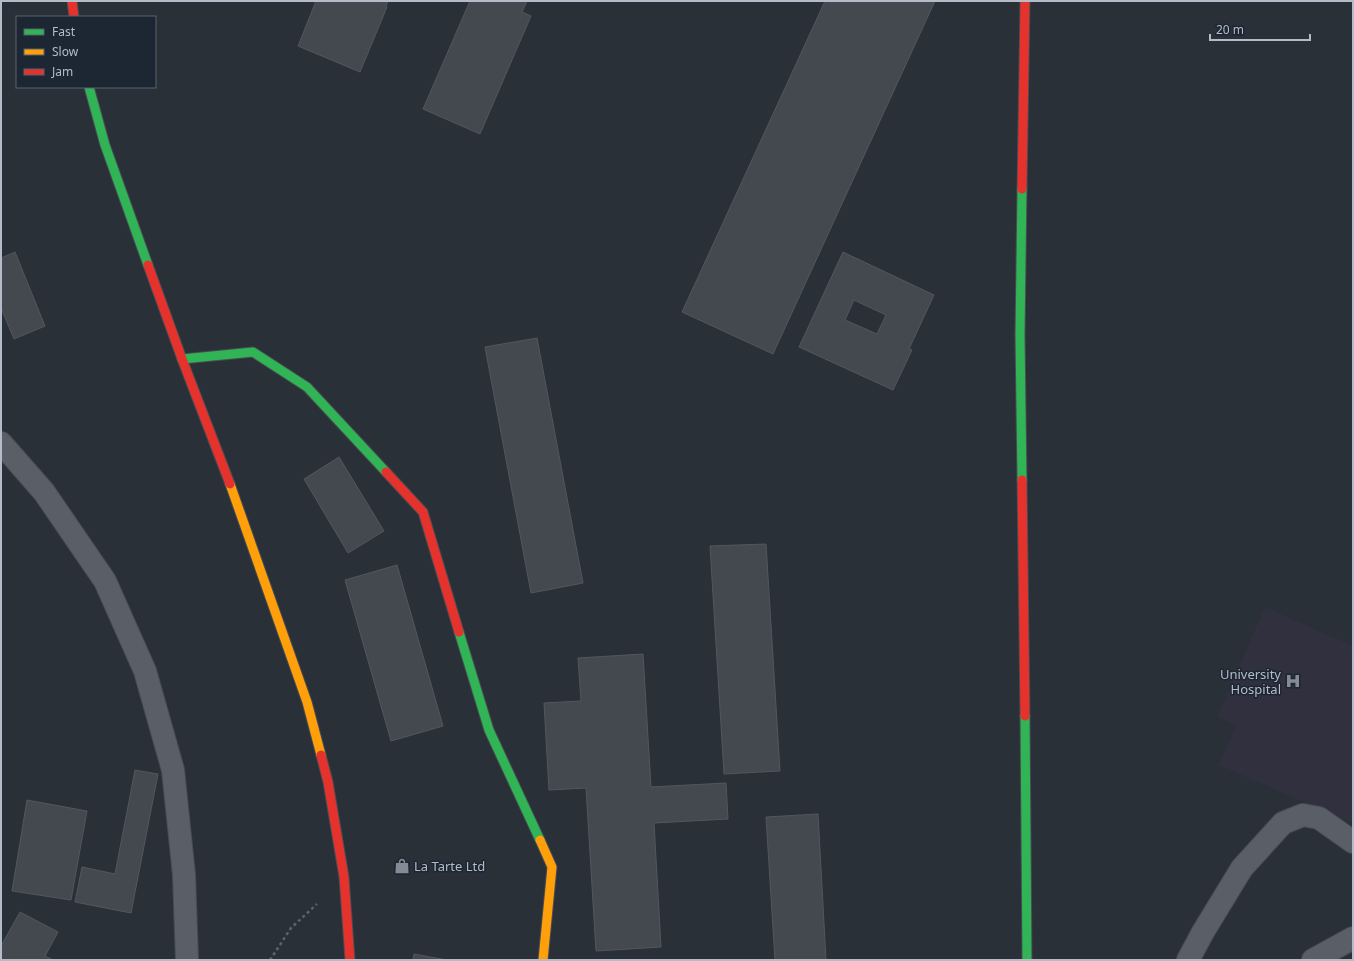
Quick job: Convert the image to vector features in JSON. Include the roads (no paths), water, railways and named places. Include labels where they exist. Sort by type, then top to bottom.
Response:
[{"type":"main road","points":[[72,1],[74,16]]},
{"type":"main road","points":[[1025,1],[1020,335],[1027,960]]},
{"type":"main road","points":[[89,88],[105,145],[182,359],[242,516],[307,702],[328,782],[344,877],[350,960]]},
{"type":"main road","points":[[182,359],[253,352],[307,387],[423,512],[489,730],[552,867],[543,960]]},
{"type":"street","points":[[1,443],[44,492],[105,581],[145,671],[173,770],[184,875],[187,960]]},
{"type":"street","points":[[1188,960],[1242,868],[1283,823],[1303,816],[1319,818],[1353,842]]},
{"type":"street","points":[[1313,960],[1353,938]]},
{"type":"place","name":"University Hospital","points":[[1293,681]]},
{"type":"place","name":"La Tarte Ltd","points":[[402,866]]}]
